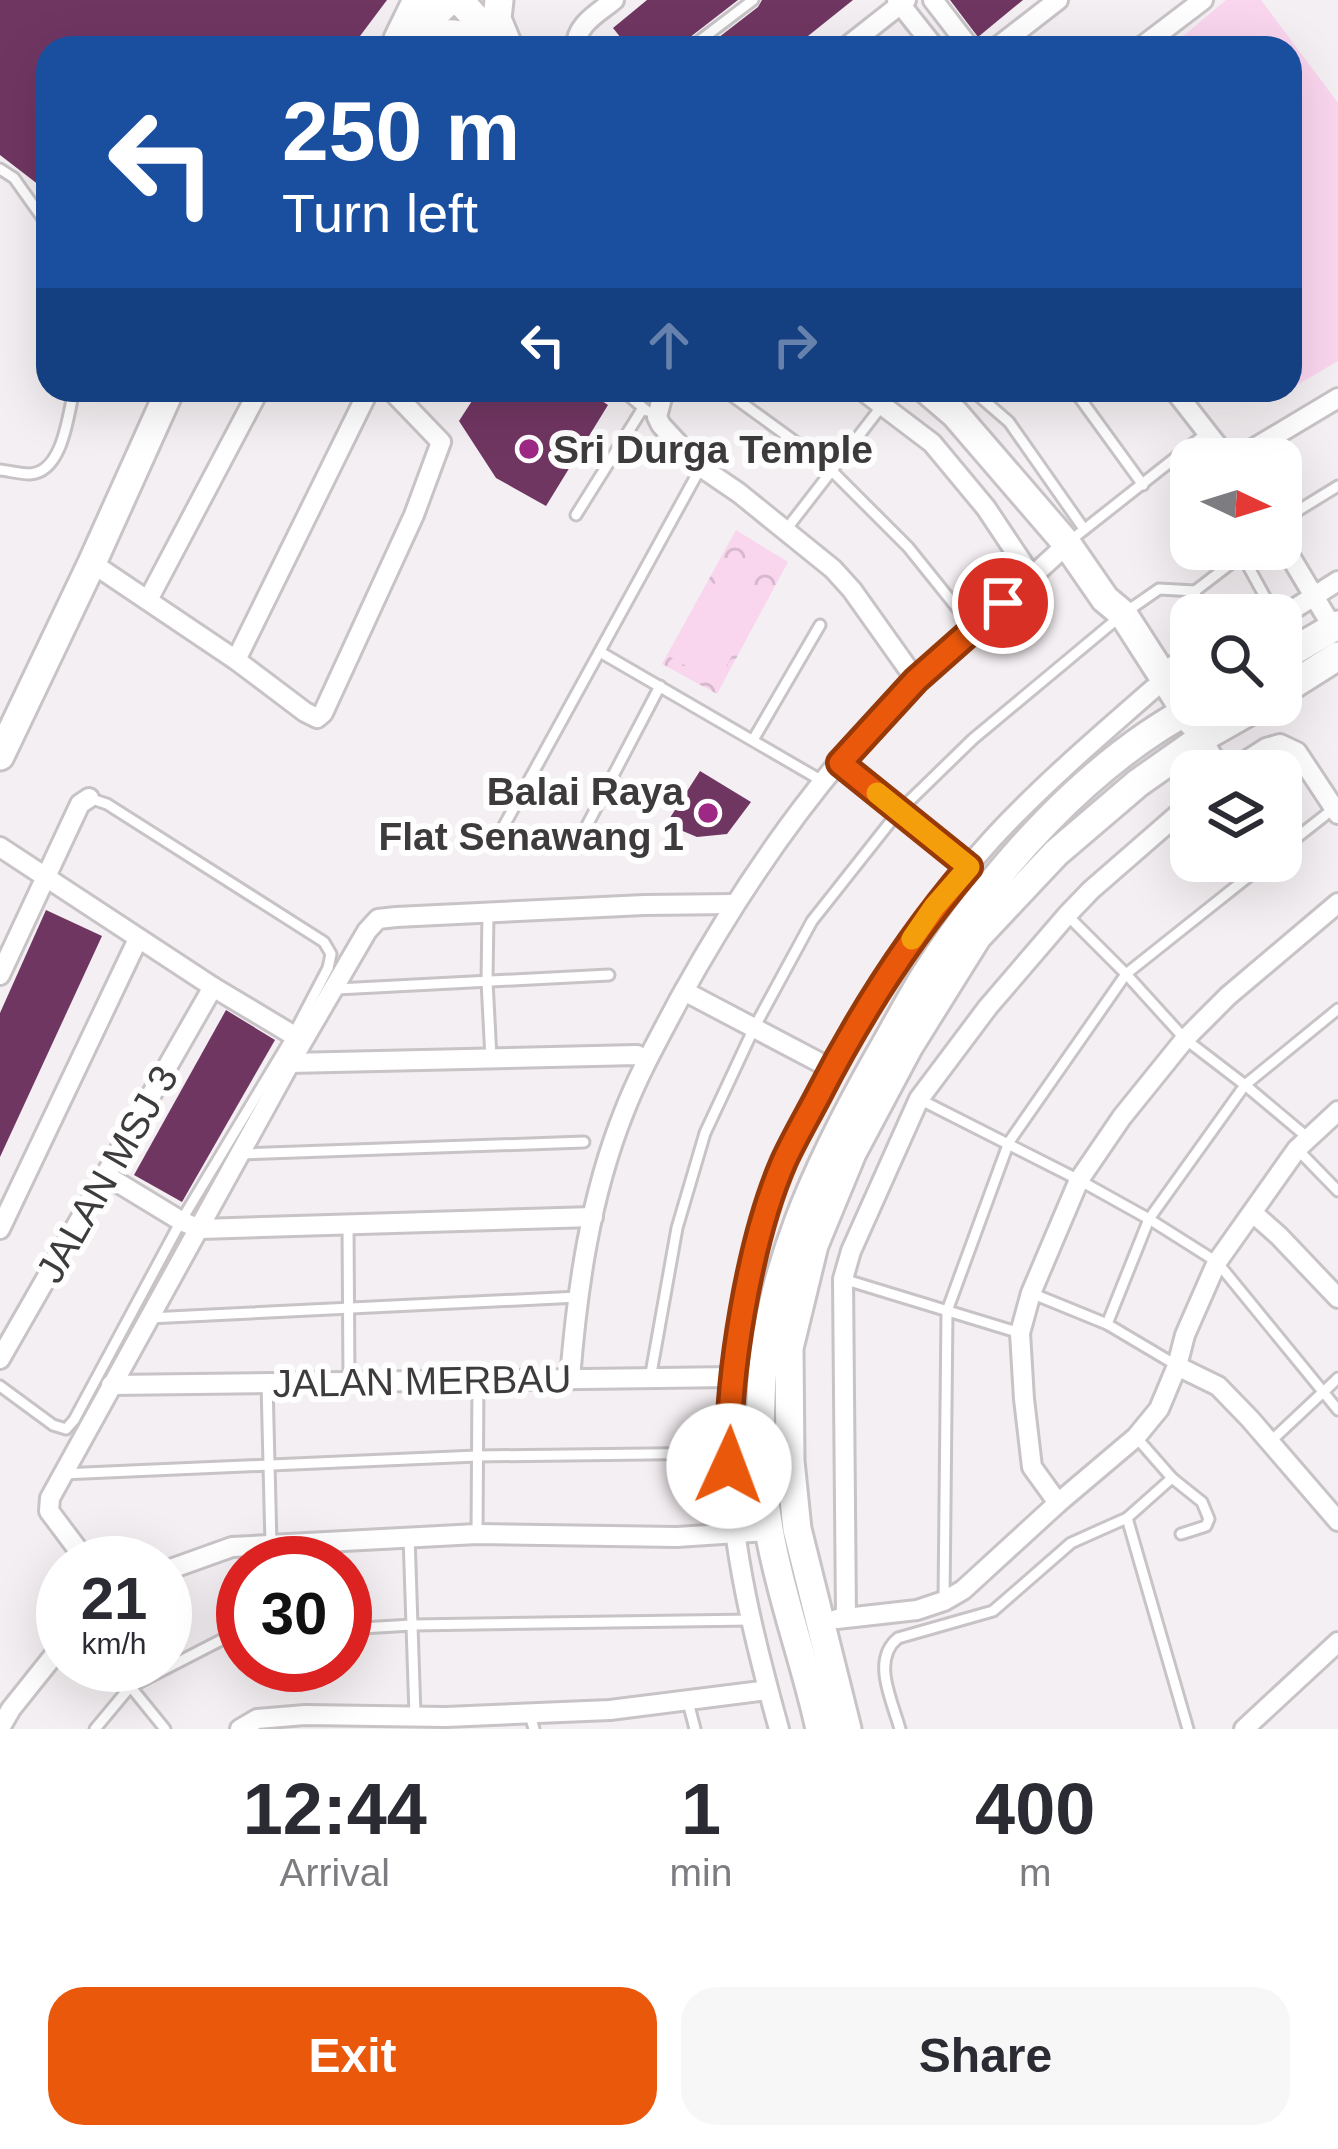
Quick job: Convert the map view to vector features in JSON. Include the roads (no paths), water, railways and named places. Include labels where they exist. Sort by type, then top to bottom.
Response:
[{"type":"street","points":[[400,36],[417,0]]},
{"type":"street","points":[[409,36],[450,0]]},
{"type":"street","points":[[459,0],[494,36]]},
{"type":"street","points":[[499,0],[497,19],[502,36]]},
{"type":"street","points":[[576,36],[579,28],[614,0]]},
{"type":"street","points":[[934,0],[961,36]]},
{"type":"street","points":[[1012,36],[1058,0]]},
{"type":"street","points":[[1156,36],[1203,0]]},
{"type":"street","points":[[859,36],[901,1],[926,36]]},
{"type":"street","points":[[433,36],[453,32],[462,36]]},
{"type":"street","points":[[1268,438],[1338,398]]},
{"type":"street","points":[[0,756],[165,402]]},
{"type":"street","points":[[148,600],[253,402]]},
{"type":"street","points":[[236,659],[363,402]]},
{"type":"street","points":[[92,563],[317,718],[414,514],[441,442],[403,402]]},
{"type":"street","points":[[656,402],[650,412],[701,467],[833,569],[916,680]]},
{"type":"street","points":[[877,402],[932,443],[986,508],[1032,577]]},
{"type":"street","points":[[941,402],[1076,536],[1114,612],[1170,688]]},
{"type":"street","points":[[1184,402],[1213,438]]},
{"type":"street","points":[[570,1379],[578,1297],[593,1217],[622,1116],[647,1060],[734,904],[824,782],[916,680],[1076,536]]},
{"type":"street","points":[[1299,570],[1335,626],[1302,646]]},
{"type":"street","points":[[1302,602],[1338,581]]},
{"type":"street","points":[[1302,679],[1338,656]]},
{"type":"street","points":[[779,1729],[736,1535],[728,1453],[733,1378],[761,1226],[784,1162],[891,968],[934,907],[993,838],[1064,768],[1170,700]]},
{"type":"street","points":[[820,1729],[769,1531],[760,1398],[788,1249],[825,1158],[926,974],[1000,871],[1170,702]]},
{"type":"street","points":[[1201,750],[1232,726]]},
{"type":"street","points":[[1263,750],[1280,744],[1293,750]]},
{"type":"street","points":[[1302,760],[1336,811]]},
{"type":"street","points":[[840,763],[969,867]]},
{"type":"street","points":[[834,1620],[797,1529],[790,1461],[789,1348],[814,1244],[852,1154],[909,1046],[977,937],[1056,853],[1138,783],[1170,766]]},
{"type":"street","points":[[0,975],[80,804],[89,799]]},
{"type":"street","points":[[847,1729],[834,1620],[843,1279],[851,1251],[919,1100],[988,1007],[1090,890],[1170,821]]},
{"type":"street","points":[[0,847],[293,1035]]},
{"type":"street","points":[[1058,1503],[1032,1467],[1020,1333],[1031,1293],[1079,1180],[1122,1117],[1185,1040],[1228,996],[1338,903]]},
{"type":"street","points":[[68,1536],[49,1511],[62,1474],[332,989],[378,919],[734,904]]},
{"type":"street","points":[[0,1229],[138,939]]},
{"type":"street","name":"JALAN MSJ 3","points":[[0,1359],[213,987]]},
{"type":"street","points":[[684,991],[832,1069]]},
{"type":"street","points":[[290,1063],[637,1055],[647,1060]]},
{"type":"street","points":[[834,1620],[917,1610],[963,1590],[1136,1437],[1159,1409],[1217,1262],[1302,1143],[1338,1111]]},
{"type":"street","points":[[107,1176],[200,1229],[593,1217]]},
{"type":"street","points":[[1252,1213],[1338,1298]]},
{"type":"street","points":[[1177,1366],[1218,1386],[1338,1521]]},
{"type":"street","name":"JALAN MERBAU","points":[[111,1384],[733,1378]]},
{"type":"street","points":[[372,1538],[477,1534],[676,1538],[769,1531]]},
{"type":"street","points":[[1244,1729],[1338,1642]]},
{"type":"street","points":[[0,1728],[36,1678]]},
{"type":"street","points":[[240,1729],[256,1719],[304,1715],[416,1715],[448,1723],[613,1719],[768,1690]]},
{"type":"lane","points":[[706,36],[753,0]]},
{"type":"lane","points":[[0,169],[14,178],[36,209]]},
{"type":"lane","points":[[0,470],[34,474],[45,469],[60,450],[71,402]]},
{"type":"lane","points":[[575,515],[650,412],[637,402]]},
{"type":"lane","points":[[740,402],[823,463],[908,547],[974,629]]},
{"type":"lane","points":[[986,402],[1009,422],[1076,536],[1208,432]]},
{"type":"lane","points":[[1083,402],[1142,485]]},
{"type":"lane","points":[[785,531],[882,406]]},
{"type":"lane","points":[[495,842],[701,467]]},
{"type":"lane","points":[[1302,508],[1338,486]]},
{"type":"lane","points":[[650,1378],[677,1228],[705,1133],[812,921],[899,811],[1114,612],[1159,589],[1196,592],[1242,555],[1265,594]]},
{"type":"lane","points":[[753,740],[820,625]]},
{"type":"lane","points":[[600,652],[824,782]]},
{"type":"lane","points":[[583,833],[660,686]]},
{"type":"lane","points":[[0,1386],[53,1424],[66,1429],[74,1420],[181,1221],[293,1035],[331,954],[324,943],[106,804],[89,799]]},
{"type":"lane","points":[[1302,835],[1336,811]]},
{"type":"lane","points":[[944,1601],[947,1311],[1009,1142],[1126,974],[1242,882]]},
{"type":"lane","points":[[488,914],[491,1060]]},
{"type":"lane","points":[[1067,915],[1185,1040],[1245,1085],[1302,1143],[1338,1191]]},
{"type":"lane","points":[[332,989],[609,975]]},
{"type":"lane","points":[[1107,1324],[1149,1219],[1245,1085],[1338,1009]]},
{"type":"lane","points":[[919,1100],[1079,1180],[1217,1262],[1338,1410]]},
{"type":"lane","points":[[240,1154],[584,1142]]},
{"type":"lane","points":[[348,1224],[350,1382]]},
{"type":"lane","points":[[843,1279],[1020,1333]]},
{"type":"lane","points":[[1031,1293],[1107,1324],[1177,1366]]},
{"type":"lane","points":[[149,1318],[578,1297]]},
{"type":"lane","points":[[1270,1442],[1338,1378]]},
{"type":"lane","points":[[477,1534],[478,1380]]},
{"type":"lane","points":[[267,1383],[271,1536]]},
{"type":"lane","points":[[1136,1437],[1172,1478],[1202,1502],[1209,1519],[1206,1526],[1181,1534]]},
{"type":"lane","points":[[62,1474],[478,1456],[728,1453]]},
{"type":"lane","points":[[900,1729],[883,1666],[889,1645],[898,1638],[993,1611],[1071,1543],[1127,1518],[1172,1478]]},
{"type":"lane","points":[[1127,1518],[1188,1729]]},
{"type":"lane","points":[[409,1536],[416,1715]]},
{"type":"lane","points":[[372,1627],[752,1620]]},
{"type":"lane","points":[[95,1729],[126,1692]]},
{"type":"lane","points":[[134,1692],[165,1729]]},
{"type":"lane","points":[[688,1702],[695,1729]]},
{"type":"place","name":"Sri Durga Temple","points":[[529,449]]},
{"type":"place","name":"Balai Raya Flat Senawang 1","points":[[708,813]]}]
